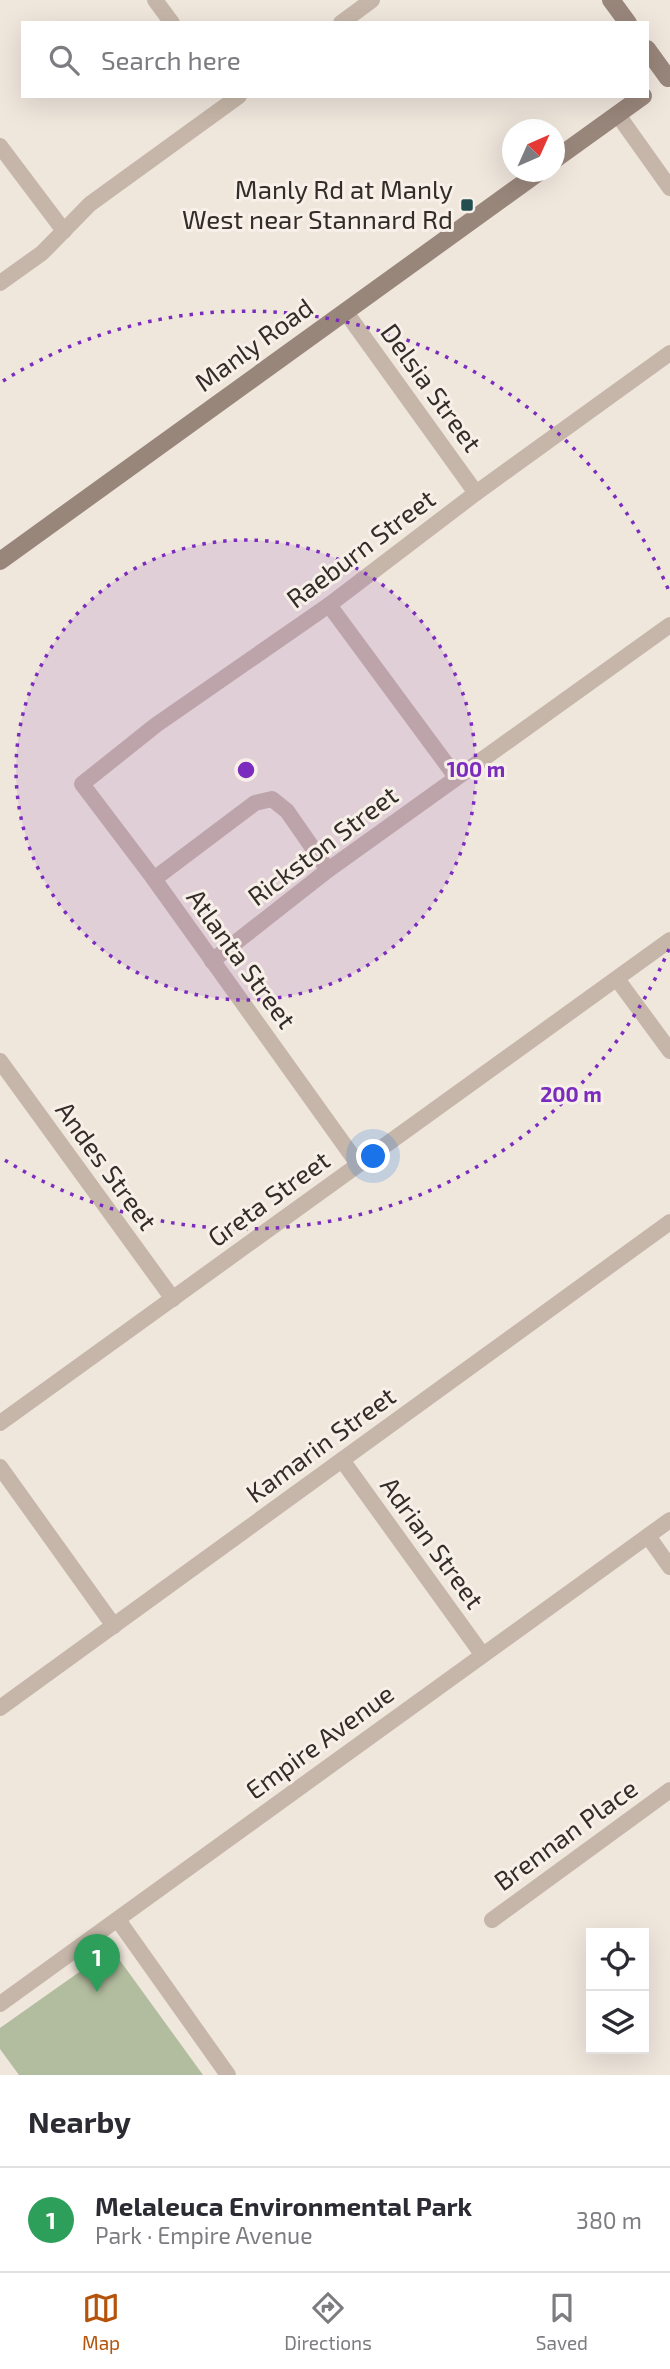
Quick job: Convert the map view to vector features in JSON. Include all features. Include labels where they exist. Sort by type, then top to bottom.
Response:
[{"type":"main road","points":[[611,0],[627,21]]},
{"type":"main road","points":[[649,52],[669,78],[649,92]]},
{"type":"main road","points":[[565,153],[641,98]]},
{"type":"main road","name":"Manly Road","points":[[0,561],[525,182]]},
{"type":"street","points":[[155,0],[171,21]]},
{"type":"street","points":[[344,21],[373,0]]},
{"type":"street","points":[[0,283],[42,253],[89,204],[231,98]]},
{"type":"street","points":[[618,115],[670,188]]},
{"type":"street","points":[[0,146],[64,231]]},
{"type":"street","name":"Delsia Street","points":[[345,311],[476,493]]},
{"type":"street","name":"Raeburn Street","points":[[82,784],[156,724],[329,605],[476,493],[670,354]]},
{"type":"street","points":[[329,605],[456,778]]},
{"type":"street","name":"Rickston Street","points":[[212,961],[328,870],[670,625]]},
{"type":"street","name":"Atlanta Street","points":[[82,784],[154,879],[358,1164]]},
{"type":"street","points":[[154,879],[255,803],[272,799],[287,811],[328,870]]},
{"type":"street","name":"Greta Street","points":[[0,1423],[670,940]]},
{"type":"street","points":[[617,979],[670,1051]]},
{"type":"street","name":"Andes Street","points":[[0,1061],[173,1299]]},
{"type":"street","name":"Kamarin Street","points":[[0,1707],[670,1222]]},
{"type":"street","name":"Adrian Street","points":[[342,1460],[482,1654]]},
{"type":"street","points":[[0,1467],[114,1626]]},
{"type":"street","name":"Empire Avenue","points":[[0,2004],[670,1520]]},
{"type":"street","points":[[649,1536],[670,1567]]},
{"type":"street","name":"Brennan Place","points":[[492,1920],[670,1790]]},
{"type":"street","points":[[118,1920],[228,2075]]},
{"type":"green space","points":[[116,1955],[203,2075],[19,2075],[0,2049],[0,2028],[102,1956]]},
{"type":"place","name":"Manly Rd at Manly West near Stannard Rd","points":[[467,205]]},
{"type":"place","name":"Melaleuca Environmental Park","points":[[97,1992]]}]
